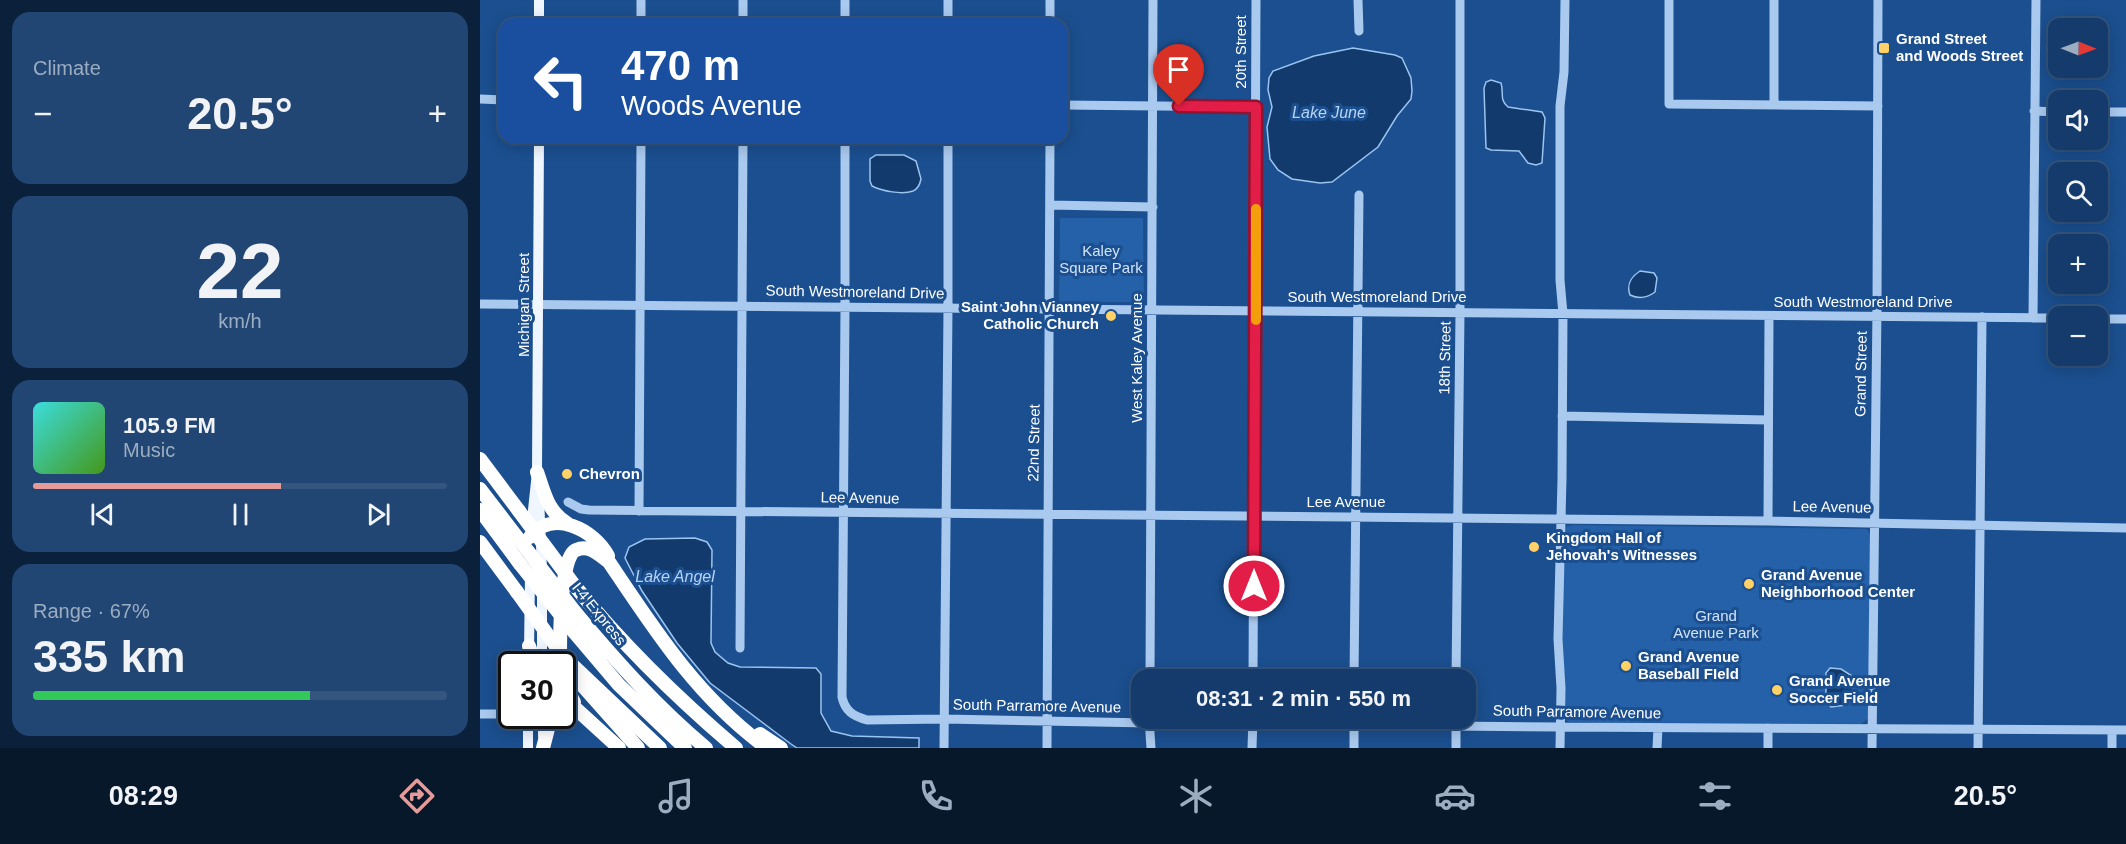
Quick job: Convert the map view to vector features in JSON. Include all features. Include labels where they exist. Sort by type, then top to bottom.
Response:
[{"type":"highway","points":[[480,459],[574,585],[611,630],[639,660],[736,748]]},
{"type":"highway","points":[[537,472],[548,504],[556,516],[595,537],[608,555],[609,562]]},
{"type":"highway","name":"I-4 Express","points":[[480,489],[525,539],[575,612],[624,670],[666,713],[706,748]]},
{"type":"highway","name":"I-4 Express","points":[[480,510],[574,632],[619,685],[685,748]]},
{"type":"highway","points":[[525,539],[542,525],[568,524]]},
{"type":"highway","points":[[480,542],[556,651]]},
{"type":"highway","points":[[562,651],[566,565],[570,554],[577,549],[588,548],[609,562],[662,641],[708,698],[725,715],[767,748]]},
{"type":"highway","points":[[529,646],[531,651]]},
{"type":"highway","points":[[680,662],[751,728],[781,748]]},
{"type":"highway","points":[[576,673],[660,748]]},
{"type":"highway","points":[[576,678],[638,748]]},
{"type":"highway","points":[[576,704],[588,719]]},
{"type":"highway","points":[[576,708],[618,748]]},
{"type":"highway","points":[[576,716],[618,748]]},
{"type":"highway","points":[[543,748],[547,729]]},
{"type":"main road","points":[[539,0],[539,18]]},
{"type":"main road","name":"Michigan Street","points":[[539,144],[537,472],[542,525],[542,651]]},
{"type":"main road","name":"Michigan Street","points":[[529,651],[525,539],[537,472]]},
{"type":"main road","points":[[528,729],[528,748]]},
{"type":"main road","points":[[543,729],[543,748]]},
{"type":"street","points":[[641,0],[641,18]]},
{"type":"street","points":[[743,0],[743,18]]},
{"type":"street","points":[[845,0],[845,18]]},
{"type":"street","points":[[948,0],[948,18]]},
{"type":"street","points":[[1050,0],[1050,18]]},
{"type":"street","name":"West Kaley Avenue","points":[[1150,669],[1153,0]]},
{"type":"street","name":"20th Street","points":[[1253,669],[1256,0]]},
{"type":"street","points":[[1358,0],[1359,31]]},
{"type":"street","name":"18th Street","points":[[1456,669],[1460,313],[1460,0]]},
{"type":"street","points":[[1560,748],[1561,688],[1558,639],[1563,314],[1560,280],[1560,106],[1564,72],[1565,0]]},
{"type":"street","points":[[1669,0],[1669,104],[1878,106]]},
{"type":"street","points":[[1773,105],[1774,0]]},
{"type":"street","name":"Grand Street","points":[[1872,748],[1878,0]]},
{"type":"street","points":[[2033,318],[2036,0]]},
{"type":"street","points":[[480,99],[498,100]]},
{"type":"street","points":[[1068,105],[1256,107]]},
{"type":"street","points":[[2034,111],[2048,112]]},
{"type":"street","points":[[2108,112],[2126,112]]},
{"type":"street","points":[[639,511],[641,144]]},
{"type":"street","points":[[740,648],[743,144]]},
{"type":"street","points":[[844,513],[845,144]]},
{"type":"street","points":[[944,748],[948,144]]},
{"type":"street","name":"22nd Street","points":[[1047,748],[1050,144]]},
{"type":"street","points":[[1354,669],[1359,195]]},
{"type":"street","points":[[1050,205],[1153,207]]},
{"type":"street","name":"South Westmoreland Drive","points":[[480,304],[2048,318]]},
{"type":"street","points":[[1768,521],[1769,316]]},
{"type":"street","points":[[1978,748],[1982,318]]},
{"type":"street","points":[[2108,319],[2126,319]]},
{"type":"street","points":[[1562,416],[1768,420]]},
{"type":"street","name":"Lee Avenue","points":[[568,502],[586,510],[639,511],[1768,521],[2126,528]]},
{"type":"street","name":"South Parramore Avenue","points":[[844,513],[842,697],[844,706],[849,712],[867,720],[1131,721]]},
{"type":"street","points":[[480,714],[498,714]]},
{"type":"street","name":"South Parramore Avenue","points":[[1476,723],[1560,727],[2126,730]]},
{"type":"street","points":[[1658,728],[1658,748]]},
{"type":"street","points":[[1768,728],[1768,748]]},
{"type":"street","points":[[1149,729],[1149,748]]},
{"type":"street","points":[[1252,748],[1253,729]]},
{"type":"street","points":[[1354,729],[1354,748]]},
{"type":"street","points":[[1456,729],[1456,748]]},
{"type":"street","points":[[2112,730],[2112,748]]},
{"type":"green space","name":"Kaley Square Park","points":[[1060,218],[1143,218],[1144,302],[1059,302]]},
{"type":"green space","name":"Grand Avenue Park","points":[[1574,525],[1867,529],[1871,536],[1869,718],[1861,724],[1569,722],[1565,719],[1562,640],[1564,527]]},
{"type":"water","name":"Lake June","points":[[1353,48],[1402,58],[1411,78],[1411,99],[1397,116],[1378,147],[1332,182],[1320,183],[1292,179],[1278,170],[1270,159],[1267,127],[1272,107],[1268,90],[1269,78],[1273,71],[1314,56]]},
{"type":"water","points":[[1491,80],[1501,83],[1503,99],[1508,107],[1542,112],[1545,118],[1542,163],[1536,165],[1528,163],[1519,151],[1486,148],[1484,88],[1486,82]]},
{"type":"water","points":[[876,155],[904,155],[916,161],[921,179],[917,188],[913,191],[898,192],[872,186],[870,159]]},
{"type":"water","points":[[1640,271],[1654,273],[1657,278],[1655,292],[1646,297],[1630,295],[1629,284]]},
{"type":"water","name":"Lake Angel","points":[[695,538],[707,542],[712,550],[711,643],[715,652],[728,663],[740,667],[816,668],[821,674],[821,713],[831,731],[852,736],[919,738],[919,748],[797,748],[710,683],[677,643],[642,591],[625,558],[629,547],[645,539]]},
{"type":"water","points":[[1830,668],[1841,669],[1852,676],[1853,697],[1846,705],[1831,707],[1826,701],[1826,673]]},
{"type":"slow traffic","points":[[1256,209],[1256,320]]},
{"type":"place","name":"Grand Street and Woods Street","points":[[1884,48]]},
{"type":"place","name":"Saint John Vianney Catholic Church","points":[[1111,316]]},
{"type":"place","name":"Chevron","points":[[567,474]]},
{"type":"place","name":"Kingdom Hall of Jehovah's Witnesses","points":[[1534,547]]},
{"type":"place","name":"Grand Avenue Neighborhood Center","points":[[1749,584]]},
{"type":"place","name":"Grand Avenue Baseball FIeld","points":[[1626,666]]},
{"type":"place","name":"Grand Avenue Soccer Field","points":[[1777,690]]},
{"type":"route","points":[[1179,106],[1256,107],[1254,586]]}]
